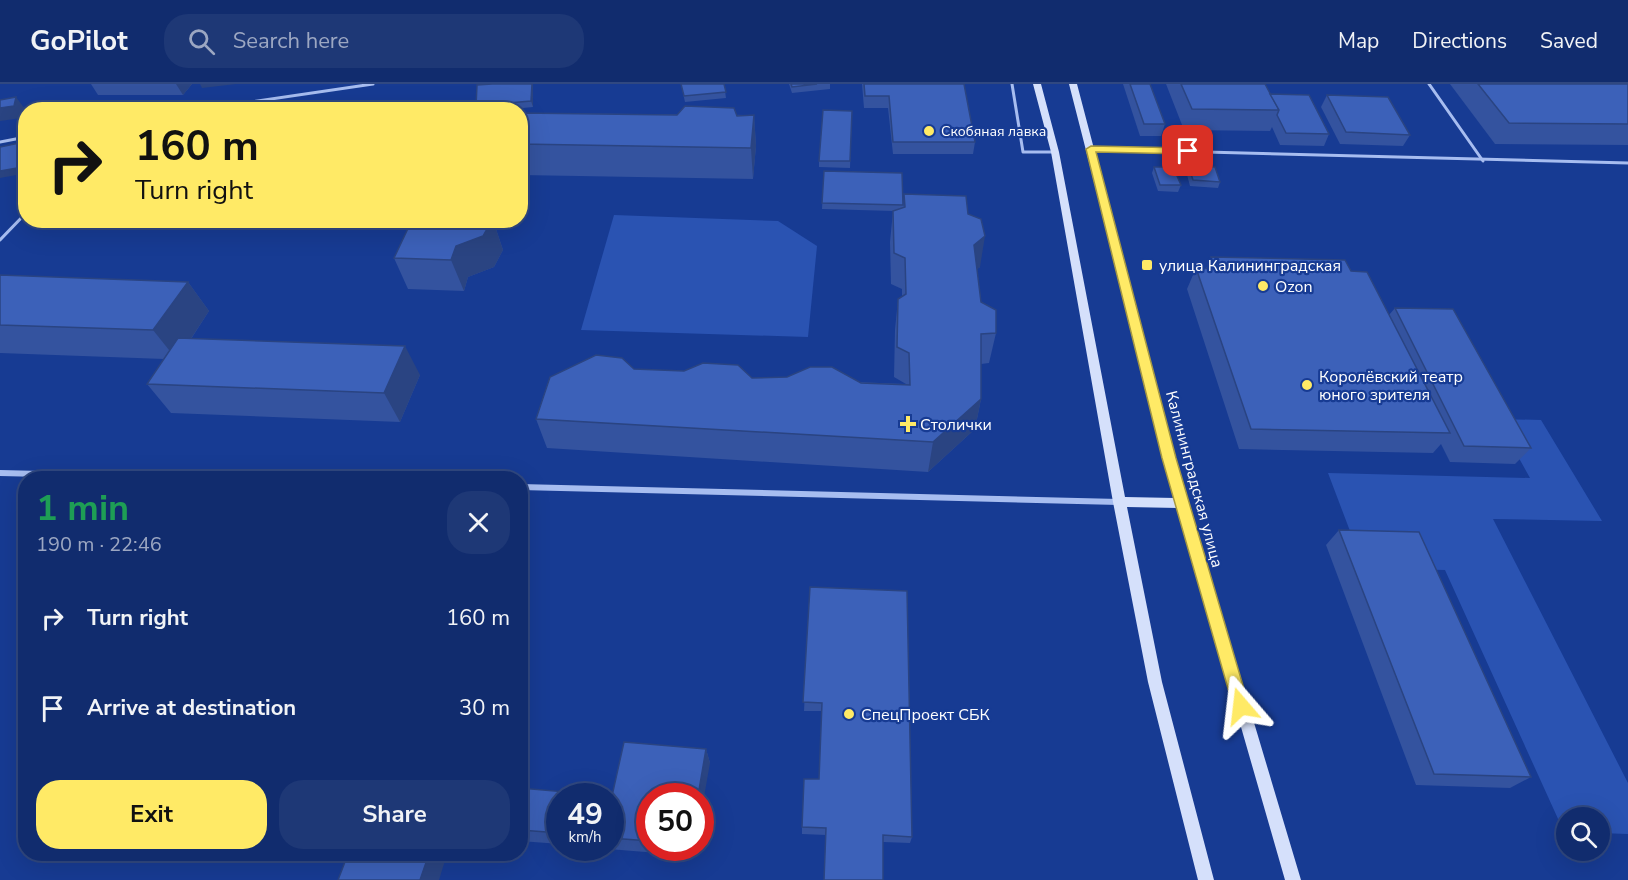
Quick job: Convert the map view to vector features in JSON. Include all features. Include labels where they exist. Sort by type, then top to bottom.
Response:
[{"type":"main road","points":[[1037,84],[1055,152],[1119,502],[1155,681],[1206,880]]},
{"type":"main road","name":"Калининградская улица","points":[[1073,84],[1182,503],[1293,880]]},
{"type":"main road","points":[[1119,502],[1182,503]]},
{"type":"street","points":[[0,473],[18,473]]},
{"type":"street","points":[[528,487],[1119,502]]},
{"type":"lane","points":[[251,102],[373,84]]},
{"type":"lane","points":[[1012,84],[1023,152],[1055,152]]},
{"type":"lane","points":[[1429,84],[1483,161]]},
{"type":"lane","points":[[0,142],[18,139]]},
{"type":"lane","points":[[1091,149],[1628,163]]},
{"type":"lane","points":[[0,240],[18,221]]},
{"type":"shaded area","points":[[614,215],[778,221],[817,246],[808,337],[581,330]]},
{"type":"shaded area","points":[[1497,419],[1541,420],[1602,521],[1493,519],[1628,783],[1628,834],[1610,833],[1610,807],[1556,807],[1556,814],[1445,570],[1364,568],[1328,473],[1530,478]]},
{"type":"building","points":[[532,84],[531,101],[476,102],[477,85]]},
{"type":"building","points":[[681,84],[724,84],[726,92],[684,96]]},
{"type":"building","points":[[791,84],[817,84],[792,87]]},
{"type":"building","name":"Скобяная лавка","points":[[864,84],[964,84],[975,142],[893,142],[889,96],[865,96]]},
{"type":"building","points":[[1130,84],[1150,84],[1165,124],[1144,124]]},
{"type":"building","points":[[1181,84],[1265,84],[1279,110],[1192,109]]},
{"type":"building","points":[[1478,84],[1628,84],[1628,124],[1509,123]]},
{"type":"building","points":[[1270,94],[1309,95],[1329,134],[1286,133],[1277,115],[1279,110]]},
{"type":"building","points":[[1327,95],[1388,97],[1410,135],[1346,132]]},
{"type":"building","points":[[16,97],[14,106],[0,108],[0,100]]},
{"type":"building","points":[[685,106],[734,108],[737,116],[754,115],[751,148],[528,144],[528,113],[677,115]]},
{"type":"building","points":[[823,110],[852,111],[850,161],[819,161]]},
{"type":"building","points":[[18,143],[17,168],[0,171],[0,147]]},
{"type":"building","points":[[1188,165],[1215,167],[1220,182],[1193,180]]},
{"type":"building","points":[[1154,167],[1173,167],[1181,185],[1160,185]]},
{"type":"building","points":[[824,171],[902,173],[903,205],[822,203]]},
{"type":"building","points":[[904,194],[966,196],[968,214],[981,219],[985,236],[974,245],[981,302],[996,310],[996,333],[981,334],[981,399],[933,442],[536,419],[550,377],[596,355],[622,358],[634,369],[684,371],[703,363],[738,365],[752,378],[787,377],[810,367],[832,367],[861,383],[910,385],[909,353],[897,347],[898,299],[906,294],[905,258],[894,253],[893,211],[905,207]]},
{"type":"building","points":[[408,228],[488,228],[483,236],[456,246],[451,260],[394,258]]},
{"type":"building","points":[[1211,257],[1345,260],[1351,271],[1367,272],[1450,433],[1251,429],[1196,268],[1215,269]]},
{"type":"building","points":[[0,275],[188,282],[153,330],[0,325]]},
{"type":"building","points":[[1395,308],[1453,309],[1531,448],[1464,446]]},
{"type":"building","points":[[178,338],[405,346],[384,393],[147,384]]},
{"type":"building","points":[[1339,530],[1419,532],[1531,777],[1434,774]]},
{"type":"building","points":[[810,587],[907,591],[912,837],[883,835],[883,880],[824,880],[826,828],[802,827],[804,779],[819,779],[822,703],[803,702]]},
{"type":"building","points":[[624,742],[706,749],[700,783],[636,783],[636,840],[624,839],[624,783],[615,783]]},
{"type":"building","points":[[528,789],[546,790],[546,832],[528,831]]},
{"type":"building","points":[[345,861],[427,861],[420,880],[338,880]]},
{"type":"place","name":"Скобяная лавка","points":[[929,131]]},
{"type":"place","name":"улица Калининградская","points":[[1147,265]]},
{"type":"place","name":"Ozon","points":[[1263,286]]},
{"type":"place","name":"Королёвский театр юного зрителя","points":[[1307,385]]},
{"type":"place","name":"Столички","points":[[908,424]]},
{"type":"place","name":"СпецПроект СБК","points":[[849,714]]},
{"type":"route","points":[[1188,151],[1091,149],[1169,458],[1241,706]]}]
